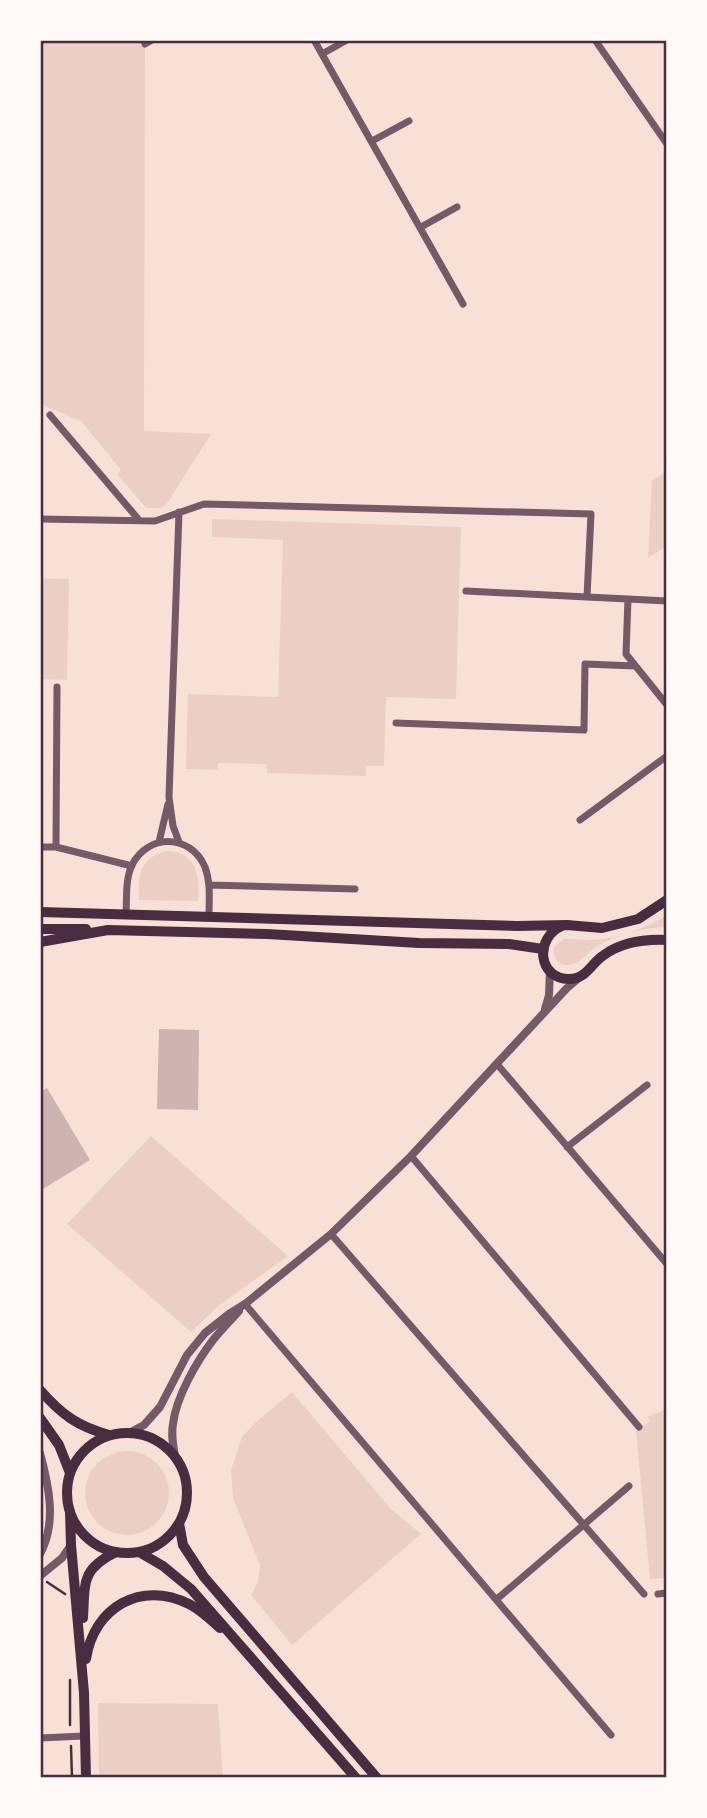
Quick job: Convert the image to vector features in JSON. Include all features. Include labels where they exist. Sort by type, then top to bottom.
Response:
[{"type":"main road","points":[[40,912],[602,928],[638,919],[667,900]]},
{"type":"main road","points":[[562,926],[549,934],[543,949],[550,971],[565,979],[580,977],[590,970],[600,957],[622,946],[651,939],[667,940]]},
{"type":"main road","points":[[40,929],[267,934],[419,943],[509,944],[543,949]]},
{"type":"main road","points":[[40,942],[108,930]]},
{"type":"main road","points":[[40,1390],[62,1414],[87,1429],[109,1435]]},
{"type":"main road","points":[[40,1418],[59,1445],[70,1473]]},
{"type":"main road","points":[[86,1778],[83,1676],[67,1499],[70,1473],[89,1446],[109,1435],[131,1432],[156,1439],[175,1456],[181,1466],[187,1489],[187,1501],[180,1523],[183,1545],[204,1577],[377,1778]]},
{"type":"main road","points":[[70,1512],[83,1534],[104,1548],[116,1552],[139,1552],[151,1548],[162,1542],[180,1523]]},
{"type":"main road","points":[[81,1650],[85,1586],[91,1569],[100,1560],[116,1552]]},
{"type":"main road","points":[[139,1552],[163,1566],[191,1589],[356,1778]]},
{"type":"main road","points":[[83,1676],[93,1633],[104,1617],[125,1601],[153,1595],[172,1597],[196,1608],[250,1655]]},
{"type":"street","points":[[314,40],[463,304]]},
{"type":"street","points":[[322,54],[347,40]]},
{"type":"street","points":[[595,40],[667,144]]},
{"type":"street","points":[[372,141],[410,121]]},
{"type":"street","points":[[421,227],[457,207]]},
{"type":"street","points":[[50,415],[139,520]]},
{"type":"street","points":[[40,519],[155,521],[204,503],[591,514],[587,597]]},
{"type":"street","points":[[179,512],[169,797],[173,826],[179,842]]},
{"type":"street","points":[[466,591],[667,601]]},
{"type":"street","points":[[628,599],[626,654],[667,705]]},
{"type":"street","points":[[396,723],[584,730],[585,664],[635,666]]},
{"type":"street","points":[[56,848],[57,687]]},
{"type":"street","points":[[580,820],[667,756]]},
{"type":"street","points":[[159,842],[169,797]]},
{"type":"street","points":[[126,914],[127,882],[132,866],[145,850],[159,842],[179,842],[187,845],[201,858],[208,875],[209,916]]},
{"type":"street","points":[[40,847],[56,848],[132,866]]},
{"type":"street","points":[[209,885],[355,889]]},
{"type":"street","points":[[543,1014],[549,995],[550,971]]},
{"type":"street","points":[[131,1432],[152,1418],[187,1355],[205,1333],[331,1234],[411,1156],[580,977]]},
{"type":"street","points":[[497,1064],[664,1255],[667,1264]]},
{"type":"street","points":[[567,1147],[647,1085]]},
{"type":"street","points":[[411,1156],[639,1427]]},
{"type":"street","points":[[331,1234],[644,1594]]},
{"type":"street","points":[[175,1456],[173,1424],[189,1380],[212,1341],[245,1304]]},
{"type":"street","points":[[245,1304],[611,1735]]},
{"type":"street","points":[[40,1453],[51,1521],[47,1542],[40,1554]]},
{"type":"street","points":[[497,1599],[629,1486]]},
{"type":"street","points":[[40,1576],[62,1558],[71,1545]]},
{"type":"street","points":[[40,1738],[85,1736]]},
{"type":"path","points":[[40,45],[46,40]]},
{"type":"path","points":[[40,1576],[67,1596]]},
{"type":"path","points":[[70,1681],[70,1725]]},
{"type":"path","points":[[71,1750],[72,1778]]},
{"type":"shaded area","points":[[40,40],[143,40],[145,44],[144,431],[211,434],[162,508],[146,508],[117,474],[121,470],[81,421],[40,404]]},
{"type":"shaded area","points":[[667,471],[667,546],[648,558],[652,480]]},
{"type":"shaded area","points":[[212,519],[461,527],[456,699],[386,697],[384,766],[366,766],[366,776],[267,773],[266,764],[218,763],[218,770],[186,769],[188,694],[278,697],[283,540],[212,537]]},
{"type":"shaded area","points":[[40,578],[69,579],[67,680],[40,679]]},
{"type":"shaded area","points":[[166,851],[184,855],[190,860],[197,874],[198,901],[139,900],[140,876],[145,863]]},
{"type":"shaded area","points":[[667,915],[667,927],[621,935]]},
{"type":"shaded area","points":[[621,935],[596,947],[573,964],[561,964],[555,957],[554,947],[563,939],[591,940]]},
{"type":"shaded area","points":[[151,1136],[288,1256],[217,1307],[191,1332],[67,1224]]},
{"type":"shaded area","points":[[292,1392],[391,1509],[421,1534],[292,1645],[251,1595],[258,1582],[260,1565],[233,1498],[231,1470],[242,1437]]},
{"type":"shaded area","points":[[667,1409],[667,1578],[650,1579],[636,1431],[650,1421],[647,1417]]},
{"type":"shaded area","points":[[127,1451],[150,1458],[162,1470],[169,1493],[162,1516],[150,1528],[127,1535],[104,1528],[92,1516],[85,1493],[92,1470],[104,1458]]},
{"type":"shaded area","points":[[98,1703],[218,1704],[223,1778],[99,1778]]},
{"type":"building","points":[[159,1029],[199,1030],[198,1110],[157,1109]]},
{"type":"building","points":[[47,1088],[90,1160],[40,1191],[40,1092]]}]
